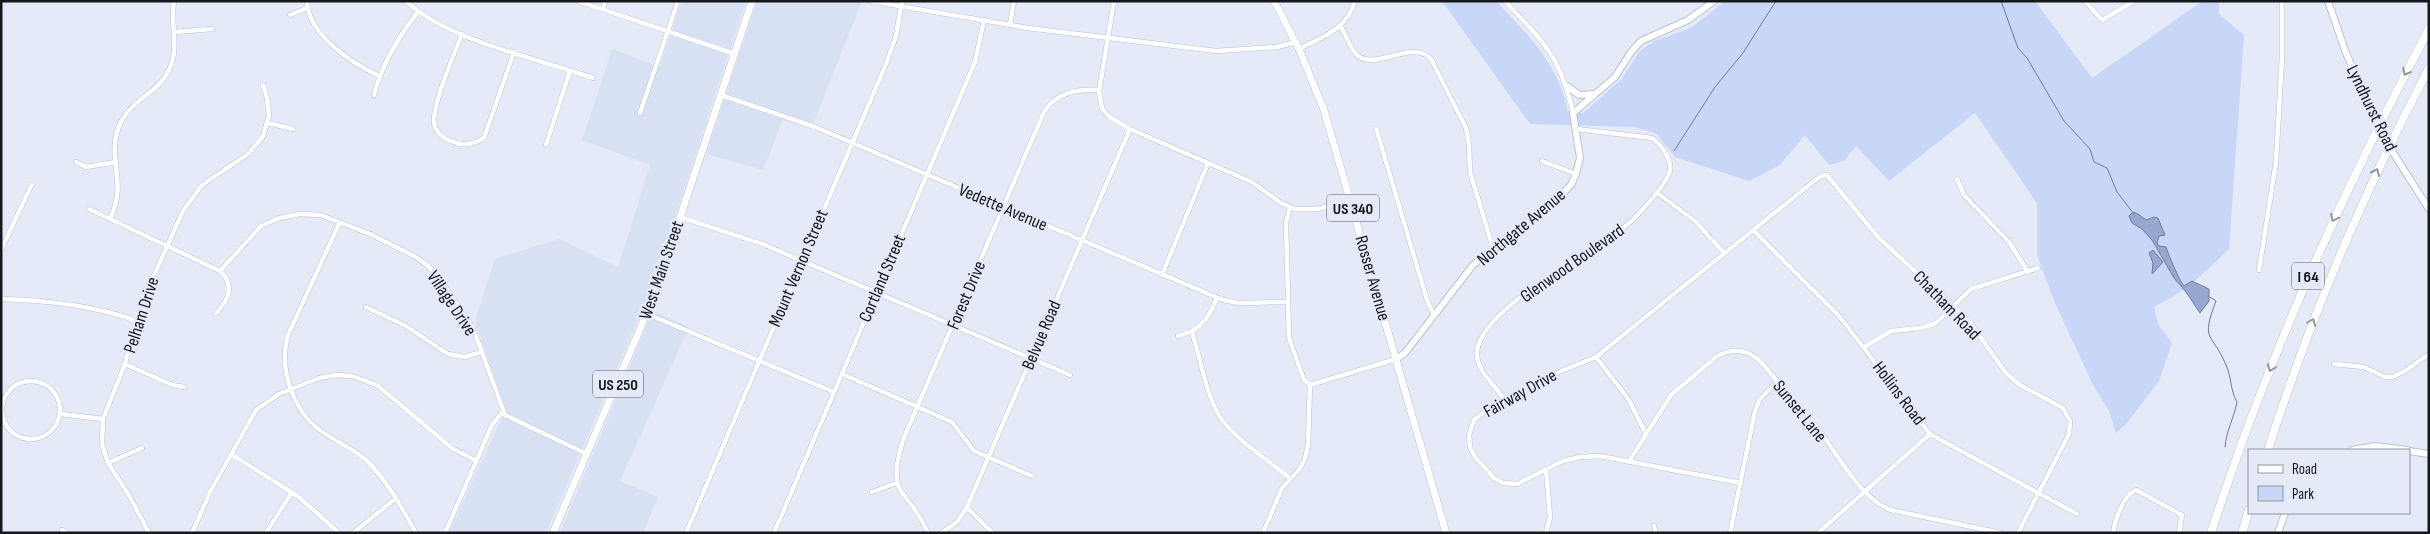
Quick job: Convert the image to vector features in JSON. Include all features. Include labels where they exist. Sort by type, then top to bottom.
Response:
[{"type":"highway","name":"I 64","points":[[2211,533],[2259,398],[2313,266],[2374,135],[2429,29]]},
{"type":"highway","name":"I 64","points":[[2268,449],[2300,354],[2347,237],[2384,156],[2429,68]]},
{"type":"highway","points":[[2242,533],[2248,513]]},
{"type":"main road","name":"West Main Street","points":[[553,533],[647,314],[752,1]]},
{"type":"main road","name":"Rosser Avenue","points":[[1274,1],[1297,45],[1324,110],[1446,533]]},
{"type":"street","points":[[110,219],[118,196],[115,142],[120,123],[132,106],[158,86],[167,73],[174,56],[174,1]]},
{"type":"street","points":[[307,1],[307,8],[318,33],[361,68],[379,76]]},
{"type":"street","points":[[406,1],[418,12],[441,27],[593,78]]},
{"type":"street","points":[[578,1],[735,54]]},
{"type":"street","points":[[602,9],[605,1]]},
{"type":"street","points":[[640,113],[678,1]]},
{"type":"street","points":[[870,1],[902,3],[1010,25],[1228,51],[1297,45],[1341,27],[1349,18],[1355,1]]},
{"type":"street","points":[[1010,25],[1014,1]]},
{"type":"street","points":[[1114,1],[1099,90],[1100,102],[1105,113],[1114,121],[1258,184],[1290,207],[1314,210],[1350,200]]},
{"type":"street","name":"Northgate Avenue","points":[[1310,386],[1396,359],[1405,353],[1473,265],[1559,197],[1576,174],[1580,158],[1567,86],[1552,54],[1505,1]]},
{"type":"street","points":[[1573,113],[1615,78],[1631,52],[1641,41],[1688,20],[1714,1]]},
{"type":"street","points":[[2085,1],[2102,20],[2134,1]]},
{"type":"street","points":[[2259,270],[2275,170],[2282,57],[2282,1]]},
{"type":"street","name":"Lyndhurst Road","points":[[2328,1],[2346,53],[2374,116],[2392,151],[2429,209]]},
{"type":"street","name":"Mount Vernon Street","points":[[686,533],[891,50],[902,3]]},
{"type":"street","points":[[290,15],[307,8]]},
{"type":"street","points":[[374,95],[379,76],[390,53],[418,12]]},
{"type":"street","name":"Cortland Street","points":[[774,533],[975,62],[984,20]]},
{"type":"street","points":[[1341,27],[1354,52],[1364,59],[1376,59],[1411,53],[1424,54],[1431,59],[1466,128],[1469,144],[1470,172],[1494,248]]},
{"type":"street","points":[[174,32],[212,30]]},
{"type":"street","points":[[462,34],[437,106],[434,122],[436,130],[444,138],[455,143],[475,143],[484,138],[514,52]]},
{"type":"street","points":[[546,145],[570,71]]},
{"type":"street","points":[[263,85],[268,104],[268,123],[294,130]]},
{"type":"street","points":[[1567,86],[1579,94],[1595,94]]},
{"type":"street","name":"Forest Drive","points":[[896,483],[897,461],[918,406],[1046,108],[1064,94],[1080,90],[1099,90]]},
{"type":"street","name":"Vedette Avenue","points":[[721,96],[815,127],[1217,298],[1239,303],[1288,302]]},
{"type":"street","name":"Pelham Drive","points":[[148,533],[130,497],[108,463],[102,444],[103,419],[125,364],[148,289],[183,211],[195,193],[216,173],[251,151],[263,136],[268,123]]},
{"type":"street","points":[[1376,128],[1426,300],[1434,316]]},
{"type":"street","name":"Belvue Road","points":[[941,533],[957,522],[967,508],[1130,129]]},
{"type":"street","name":"Glenwood Boulevard","points":[[1506,402],[1487,377],[1479,362],[1477,350],[1485,333],[1502,314],[1528,292],[1624,227],[1667,180],[1671,166],[1667,156],[1655,140],[1647,136],[1576,129]]},
{"type":"street","points":[[1542,161],[1576,174]]},
{"type":"street","points":[[76,162],[86,166],[116,162]]},
{"type":"street","points":[[1162,275],[1208,162]]},
{"type":"street","name":"Fairway Drive","points":[[1740,483],[1630,460],[1600,456],[1580,457],[1563,461],[1522,483],[1508,485],[1494,478],[1472,452],[1469,435],[1474,420],[1483,413],[1506,402],[1557,371],[1596,357],[1821,176],[1826,175]]},
{"type":"street","name":"Chatham Road","points":[[1826,175],[1878,237],[1974,326],[2005,372],[2020,385],[2059,405],[2069,416],[2071,426],[2069,434],[2018,533]]},
{"type":"street","points":[[1957,179],[1964,194],[2009,242],[2028,272]]},
{"type":"street","points":[[1,250],[32,184]]},
{"type":"street","points":[[1656,192],[1695,221],[1724,253]]},
{"type":"street","points":[[1263,533],[1278,495],[1290,478],[1302,466],[1307,454],[1310,386],[1304,380],[1291,346],[1286,223],[1290,207]]},
{"type":"street","points":[[89,209],[220,270],[228,281],[229,295],[226,303],[216,313]]},
{"type":"street","name":"Village Drive","points":[[220,270],[252,234],[267,223],[300,214],[321,215],[339,224],[370,234],[414,256],[427,265],[440,279],[468,320],[482,352],[503,412]]},
{"type":"street","points":[[680,217],[734,234],[802,261],[1070,375]]},
{"type":"street","points":[[339,224],[288,335],[284,359],[292,388],[310,421],[322,432],[348,446],[366,460],[395,499],[416,533]]},
{"type":"street","name":"Hollins Road","points":[[1753,230],[1840,317],[1930,434],[2077,514]]},
{"type":"street","points":[[1864,347],[1891,331],[1929,326],[1940,320],[1972,289],[2038,268]]},
{"type":"street","points":[[1178,336],[1192,332],[1206,321],[1217,298]]},
{"type":"street","points":[[1,299],[50,301],[109,312],[138,321]]},
{"type":"street","points":[[366,307],[406,326],[448,354],[464,357],[482,352]]},
{"type":"street","points":[[647,314],[834,392]]},
{"type":"street","points":[[1192,332],[1217,411],[1226,424],[1290,478]]},
{"type":"street","name":"Sunset Lane","points":[[1630,460],[1671,395],[1722,354],[1738,351],[1751,354],[1778,382],[1820,432],[1836,456],[1880,505],[1891,510],[2001,533]]},
{"type":"street","points":[[2334,364],[2364,367],[2386,377],[2392,377],[2405,371],[2429,354]]},
{"type":"street","points":[[1596,357],[1629,400],[1646,434]]},
{"type":"street","points":[[125,364],[172,385],[184,387]]},
{"type":"street","points":[[842,374],[952,422],[970,448],[1032,476]]},
{"type":"street","points":[[192,533],[207,497],[256,410],[268,399],[292,388],[329,376],[352,376],[368,381],[390,394],[452,448],[476,462]]},
{"type":"street","points":[[32,382],[52,390],[59,400],[61,414],[59,423],[52,430],[32,437],[17,434],[8,428],[2,411],[6,396],[14,388],[22,383],[32,382]]},
{"type":"street","points":[[1730,533],[1757,405],[1766,392],[1778,382]]},
{"type":"street","points":[[445,533],[495,420],[503,412],[510,418],[587,454]]},
{"type":"street","points":[[61,414],[103,419]]},
{"type":"street","points":[[1818,533],[1930,434]]},
{"type":"street","points":[[2358,449],[2375,446],[2400,449]]},
{"type":"street","points":[[108,463],[142,448]]},
{"type":"street","points":[[2410,450],[2429,454]]},
{"type":"street","points":[[232,454],[292,492],[339,533]]},
{"type":"street","points":[[1546,469],[1550,517],[1546,533]]},
{"type":"street","points":[[872,492],[896,483],[900,492],[918,513],[928,533]]},
{"type":"street","points":[[2113,533],[2116,520],[2127,498],[2131,492],[2136,490],[2182,515],[2179,533]]},
{"type":"street","points":[[266,533],[292,492]]},
{"type":"street","points":[[353,533],[395,499]]},
{"type":"street","points":[[967,508],[993,533]]},
{"type":"street","points":[[2278,533],[2285,514]]},
{"type":"street","points":[[1654,526],[1656,533]]},
{"type":"shaded area","points":[[682,1],[746,1],[651,289],[546,533],[449,533],[506,409],[475,322],[495,259],[559,239],[618,267],[650,165],[582,140],[612,49],[660,67]]},
{"type":"shaded area","points":[[757,1],[862,1],[811,129],[783,120],[763,170],[706,154]]},
{"type":"shaded area","points":[[2133,212],[2146,220],[2154,217],[2158,218],[2165,235],[2159,236],[2157,243],[2159,246],[2166,247],[2184,286],[2192,281],[2209,289],[2209,301],[2200,313],[2174,278],[2152,240],[2142,229],[2132,223],[2129,216]]},
{"type":"shaded area","points":[[2153,250],[2163,262],[2152,274],[2153,263],[2149,253]]},
{"type":"shaded area","points":[[653,311],[689,327],[620,481],[658,497],[643,533],[560,533]]},
{"type":"green space","points":[[1442,1],[1496,1],[1530,38],[1549,64],[1557,78],[1568,111],[1583,113],[1622,79],[1639,52],[1654,41],[1691,28],[1725,1],[2035,1],[2092,78],[2203,1],[2219,1],[2219,14],[2244,35],[2229,249],[2185,289],[2154,307],[2158,324],[2172,343],[2159,381],[2127,423],[2116,433],[2109,411],[2093,385],[2055,303],[2037,255],[2037,203],[1975,113],[1889,181],[1856,146],[1844,161],[1829,165],[1805,135],[1780,165],[1749,181],[1675,157],[1657,134],[1635,127],[1530,124]]},
{"type":"waterway","points":[[1674,151],[1715,87],[1743,53],[1776,1]]},
{"type":"waterway","points":[[2001,1],[2018,48],[2027,58],[2064,121],[2090,149],[2094,162],[2107,168],[2117,192],[2134,214]]},
{"type":"waterway","points":[[2210,297],[2216,301],[2208,331],[2226,365],[2237,402],[2225,447]]}]
